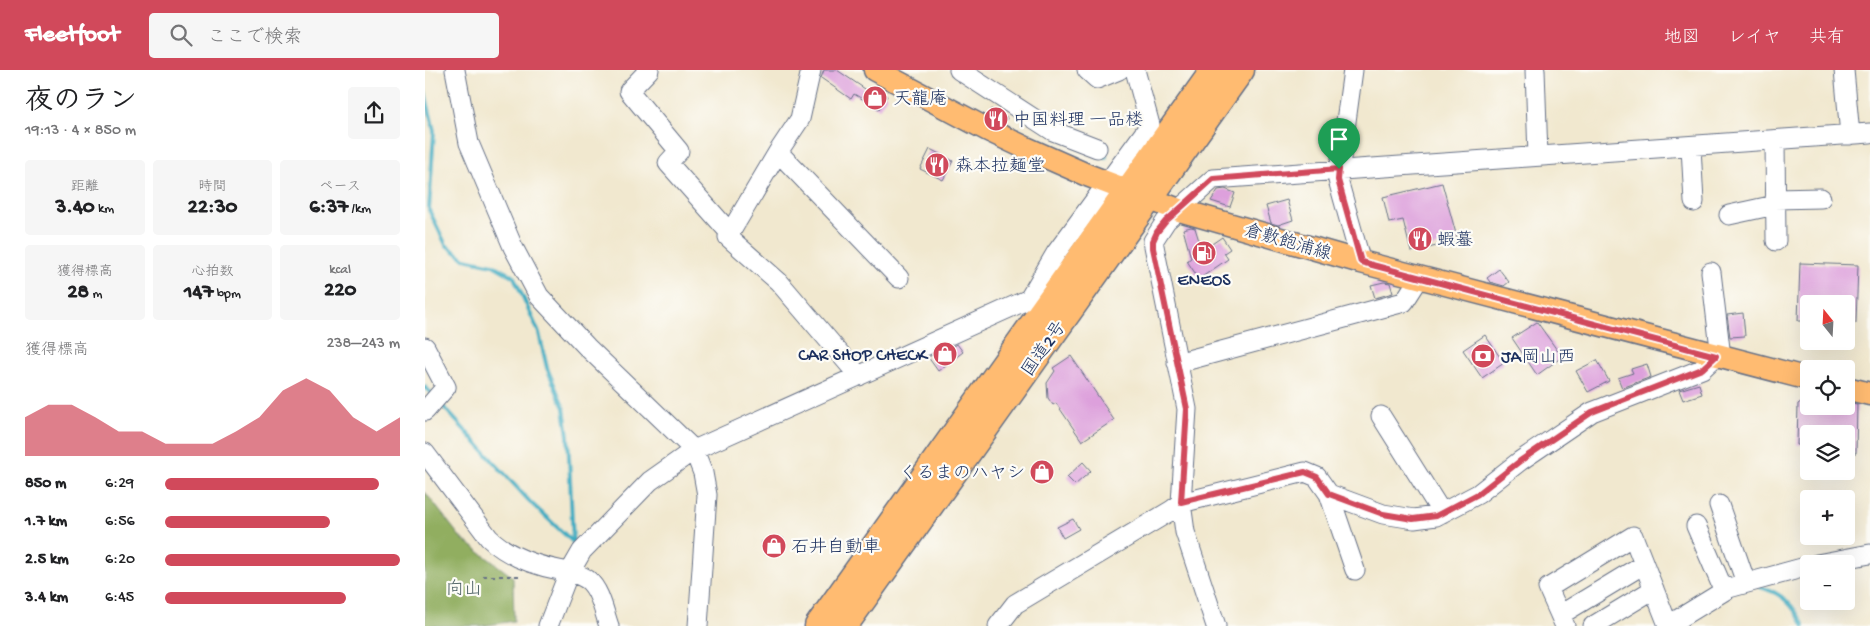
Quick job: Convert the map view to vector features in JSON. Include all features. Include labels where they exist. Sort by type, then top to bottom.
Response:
[{"type":"highway","name":"国道2号","points":[[817,626],[1213,70]]},
{"type":"highway","name":"国道2号","points":[[844,626],[1128,191],[1241,70]]},
{"type":"main road","name":"倉敷飽浦線","points":[[875,70],[988,130],[1128,191],[1179,210],[1361,262],[1800,377]]},
{"type":"main road","points":[[1855,390],[1870,394]]},
{"type":"street","points":[[455,70],[469,143],[513,247],[539,296],[587,347],[694,450],[703,474],[707,495],[698,626]]},
{"type":"street","points":[[649,70],[629,91],[679,151],[668,164],[730,233]]},
{"type":"street","points":[[811,70],[800,120],[778,152],[728,237],[779,282],[859,376]]},
{"type":"street","points":[[959,70],[1053,131],[1097,148]]},
{"type":"street","points":[[1087,70],[1097,79],[1119,70]]},
{"type":"street","points":[[548,626],[582,551],[650,481],[694,450],[1029,299],[1056,252],[1128,191],[1150,125],[1139,93],[1135,70]]},
{"type":"street","points":[[1353,70],[1338,180],[1361,262]]},
{"type":"street","points":[[1535,70],[1538,152]]},
{"type":"street","points":[[1844,70],[1849,135]]},
{"type":"street","points":[[1216,626],[1185,532],[1181,502],[1187,409],[1153,241],[1166,221],[1213,179],[1340,166],[1538,152],[1691,147],[1870,133]]},
{"type":"street","points":[[1775,141],[1775,241]]},
{"type":"street","points":[[1691,147],[1694,202]]},
{"type":"street","points":[[778,152],[899,278]]},
{"type":"street","points":[[1729,215],[1775,202],[1821,198]]},
{"type":"street","points":[[1329,494],[1383,514],[1413,519],[1442,513],[1478,494],[1520,461],[1592,412],[1702,369],[1718,356],[1711,272]]},
{"type":"street","points":[[1177,363],[1404,302],[1420,277]]},
{"type":"street","points":[[425,347],[446,387],[425,410]]},
{"type":"street","points":[[1381,416],[1442,513]]},
{"type":"street","points":[[425,454],[489,538],[500,548],[526,560],[571,572],[588,580],[593,586],[609,626]]},
{"type":"street","points":[[998,626],[1015,604],[1172,510],[1181,502],[1305,472],[1317,477],[1329,494],[1355,570]]},
{"type":"street","points":[[1719,505],[1745,584]]},
{"type":"street","points":[[1696,526],[1724,591]]},
{"type":"street","points":[[1644,564],[1563,621],[1548,588],[1633,536],[1654,589],[1668,626],[1724,591],[1800,569]]},
{"type":"street","points":[[1855,557],[1870,554]]},
{"type":"street","points":[[1593,626],[1654,589]]},
{"type":"green space","name":"向山","points":[[425,492],[461,538],[513,577],[514,621],[481,626],[425,626]]},
{"type":"building","points":[[824,70],[837,70],[868,91],[871,87],[887,96],[879,109],[854,94],[851,99],[821,78]]},
{"type":"building","points":[[991,109],[1007,118],[1005,123],[988,115]]},
{"type":"building","points":[[930,149],[953,161],[943,180],[920,169]]},
{"type":"building","points":[[1442,183],[1458,241],[1411,252],[1403,220],[1389,223],[1383,197]]},
{"type":"building","points":[[1225,189],[1235,193],[1230,207],[1211,201],[1218,190]]},
{"type":"building","points":[[1287,200],[1293,220],[1278,225],[1271,223],[1266,206]]},
{"type":"building","points":[[1195,228],[1200,244],[1205,243],[1206,248],[1222,237],[1230,249],[1224,253],[1228,259],[1199,279],[1187,261],[1191,258],[1183,229]]},
{"type":"building","points":[[1800,263],[1858,265],[1856,323],[1855,295],[1800,295],[1800,321],[1798,321]]},
{"type":"building","points":[[1499,269],[1509,282],[1504,286],[1490,282],[1487,278]]},
{"type":"building","points":[[1384,282],[1390,283],[1393,293],[1375,298],[1371,285]]},
{"type":"building","points":[[1743,313],[1745,336],[1730,337],[1727,315]]},
{"type":"building","points":[[1537,322],[1562,357],[1537,375],[1512,338]]},
{"type":"building","points":[[1485,335],[1504,363],[1482,378],[1463,350]]},
{"type":"building","points":[[957,344],[963,352],[938,371],[928,357]]},
{"type":"building","points":[[1071,356],[1114,420],[1082,441],[1056,403],[1053,405],[1048,398],[1047,383],[1055,371],[1053,368]]},
{"type":"building","points":[[1597,360],[1609,381],[1588,392],[1576,371]]},
{"type":"building","points":[[1647,364],[1651,377],[1622,388],[1618,378],[1633,373],[1631,369]]},
{"type":"building","points":[[1699,384],[1702,394],[1683,400],[1679,390]]},
{"type":"building","points":[[1800,403],[1800,415],[1855,415],[1855,404],[1857,404],[1856,453],[1855,425],[1800,425],[1800,445],[1797,445],[1798,404]]},
{"type":"building","points":[[1083,462],[1091,471],[1075,485],[1067,477]]},
{"type":"building","points":[[1073,519],[1079,529],[1063,538],[1057,527]]},
{"type":"building","points":[[783,538],[785,550],[765,554],[762,542]]},
{"type":"waterway","points":[[425,92],[434,131],[429,210],[446,245],[465,259],[493,265],[514,277],[539,333],[547,368],[564,408],[568,436],[573,542],[576,549]]},
{"type":"waterway","points":[[1098,155],[1106,157]]},
{"type":"waterway","points":[[425,387],[431,393]]},
{"type":"waterway","points":[[440,403],[531,503],[573,542]]},
{"type":"waterway","points":[[1760,587],[1775,593],[1787,601],[1804,626]]},
{"type":"place","name":"天龍庵","points":[[875,98]]},
{"type":"place","name":"中国料理 一品楼","points":[[996,119]]},
{"type":"place","name":"森本拉麺堂","points":[[937,165]]},
{"type":"place","name":"蝦蟇","points":[[1420,239]]},
{"type":"place","name":"ENEOS","points":[[1204,253]]},
{"type":"place","name":"CAR SHOP CHECK","points":[[945,354]]},
{"type":"place","name":"JA岡山西","points":[[1483,356]]},
{"type":"place","name":"くるまのハヤシ","points":[[1042,472]]},
{"type":"place","name":"石井自動車","points":[[774,546]]},
{"type":"route","points":[[1339,169],[1338,180],[1361,262],[1716,356],[1702,369],[1592,412],[1520,461],[1478,494],[1436,516],[1413,519],[1383,514],[1329,494],[1317,477],[1305,472],[1181,502],[1187,409],[1153,248],[1153,241],[1157,232],[1166,221],[1213,179],[1339,169]]}]
